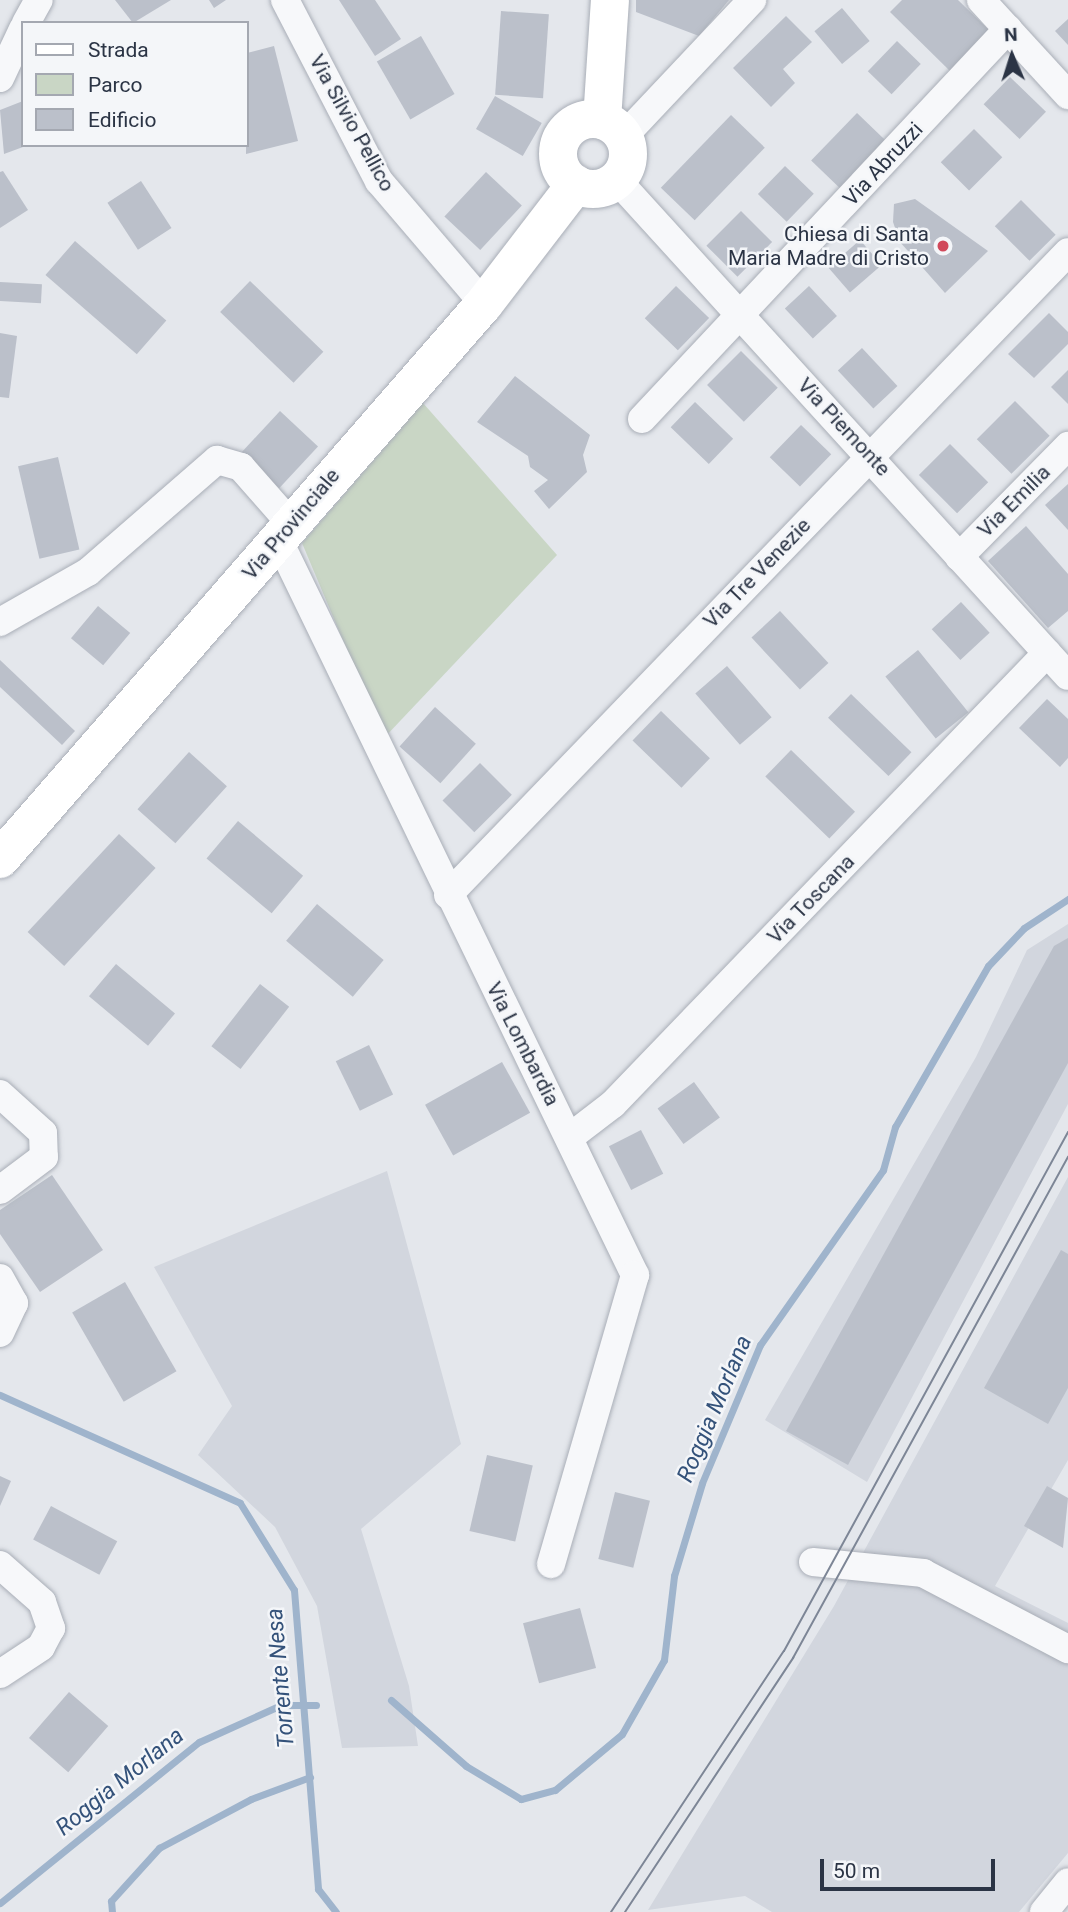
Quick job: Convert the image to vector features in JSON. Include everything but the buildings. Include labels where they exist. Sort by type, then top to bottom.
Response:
[{"type":"street","points":[[27,21],[39,0]]},
{"type":"street","name":"Via Silvio Pellico","points":[[285,0],[379,181],[484,304]]},
{"type":"street","points":[[610,0],[613,128],[629,159],[617,180],[596,189],[576,184],[560,165],[564,136],[578,123],[613,128]]},
{"type":"street","points":[[613,128],[752,0]]},
{"type":"street","points":[[981,0],[1068,95]]},
{"type":"street","name":"Via Abruzzi","points":[[642,419],[741,317],[1008,30]]},
{"type":"street","points":[[0,78],[21,33]]},
{"type":"street","name":"Via Piemonte","points":[[617,180],[741,317],[870,453],[1068,676]]},
{"type":"street","name":"Via Provinciale","points":[[0,859],[484,304],[576,184]]},
{"type":"street","name":"Via Tre Venezie","points":[[448,895],[870,453],[1068,252]]},
{"type":"street","name":"Via Emilia","points":[[959,556],[1068,446]]},
{"type":"street","name":"Via Lombardia","points":[[0,622],[88,572],[162,515],[217,460],[241,467],[285,533],[448,895],[570,1137],[635,1275],[551,1564]]},
{"type":"street","name":"Via Toscana","points":[[570,1137],[613,1104],[1047,653]]},
{"type":"street","points":[[0,1094],[43,1133],[44,1157],[0,1190]]},
{"type":"street","points":[[0,1278],[14,1303],[0,1333]]},
{"type":"street","points":[[813,1562],[882,1564],[923,1573],[1068,1649]]},
{"type":"street","points":[[0,1565],[42,1602],[51,1629],[41,1647],[0,1674]]},
{"type":"street","points":[[1044,1912],[1068,1882]]},
{"type":"shaded area","points":[[1068,924],[1068,1104],[867,1482],[765,1420],[976,1057],[1027,950]]},
{"type":"shaded area","points":[[387,1171],[461,1444],[361,1529],[409,1686],[418,1746],[342,1748],[317,1606],[275,1527],[198,1455],[232,1406],[154,1267]]},
{"type":"shaded area","points":[[1068,1177],[1068,1460],[995,1586],[1068,1623],[1068,1853],[1019,1912],[772,1912],[745,1896],[648,1910],[834,1606]]},
{"type":"green space","points":[[423,403],[557,555],[384,738],[302,543]]},
{"type":"waterway","name":"Roggia Morlana","points":[[391,1700],[466,1766],[521,1799],[555,1790],[622,1734],[664,1660],[674,1576],[702,1483],[760,1345],[883,1170],[895,1127],[988,966],[1024,928],[1068,899]]},
{"type":"waterway","name":"Torrente Nesa","points":[[0,1395],[240,1503],[294,1590],[318,1889],[336,1912]]},
{"type":"waterway","name":"Roggia Morlana","points":[[0,1903],[199,1742],[281,1705],[316,1705]]},
{"type":"waterway","points":[[112,1912],[111,1901],[159,1848],[251,1799],[310,1777]]},
{"type":"tram line","points":[[611,1912],[784,1651],[1068,1132]]},
{"type":"tram line","points":[[625,1912],[793,1658],[1068,1157]]},
{"type":"place","name":"Chiesa di Santa Maria Madre di Cristo","points":[[943,246]]}]
